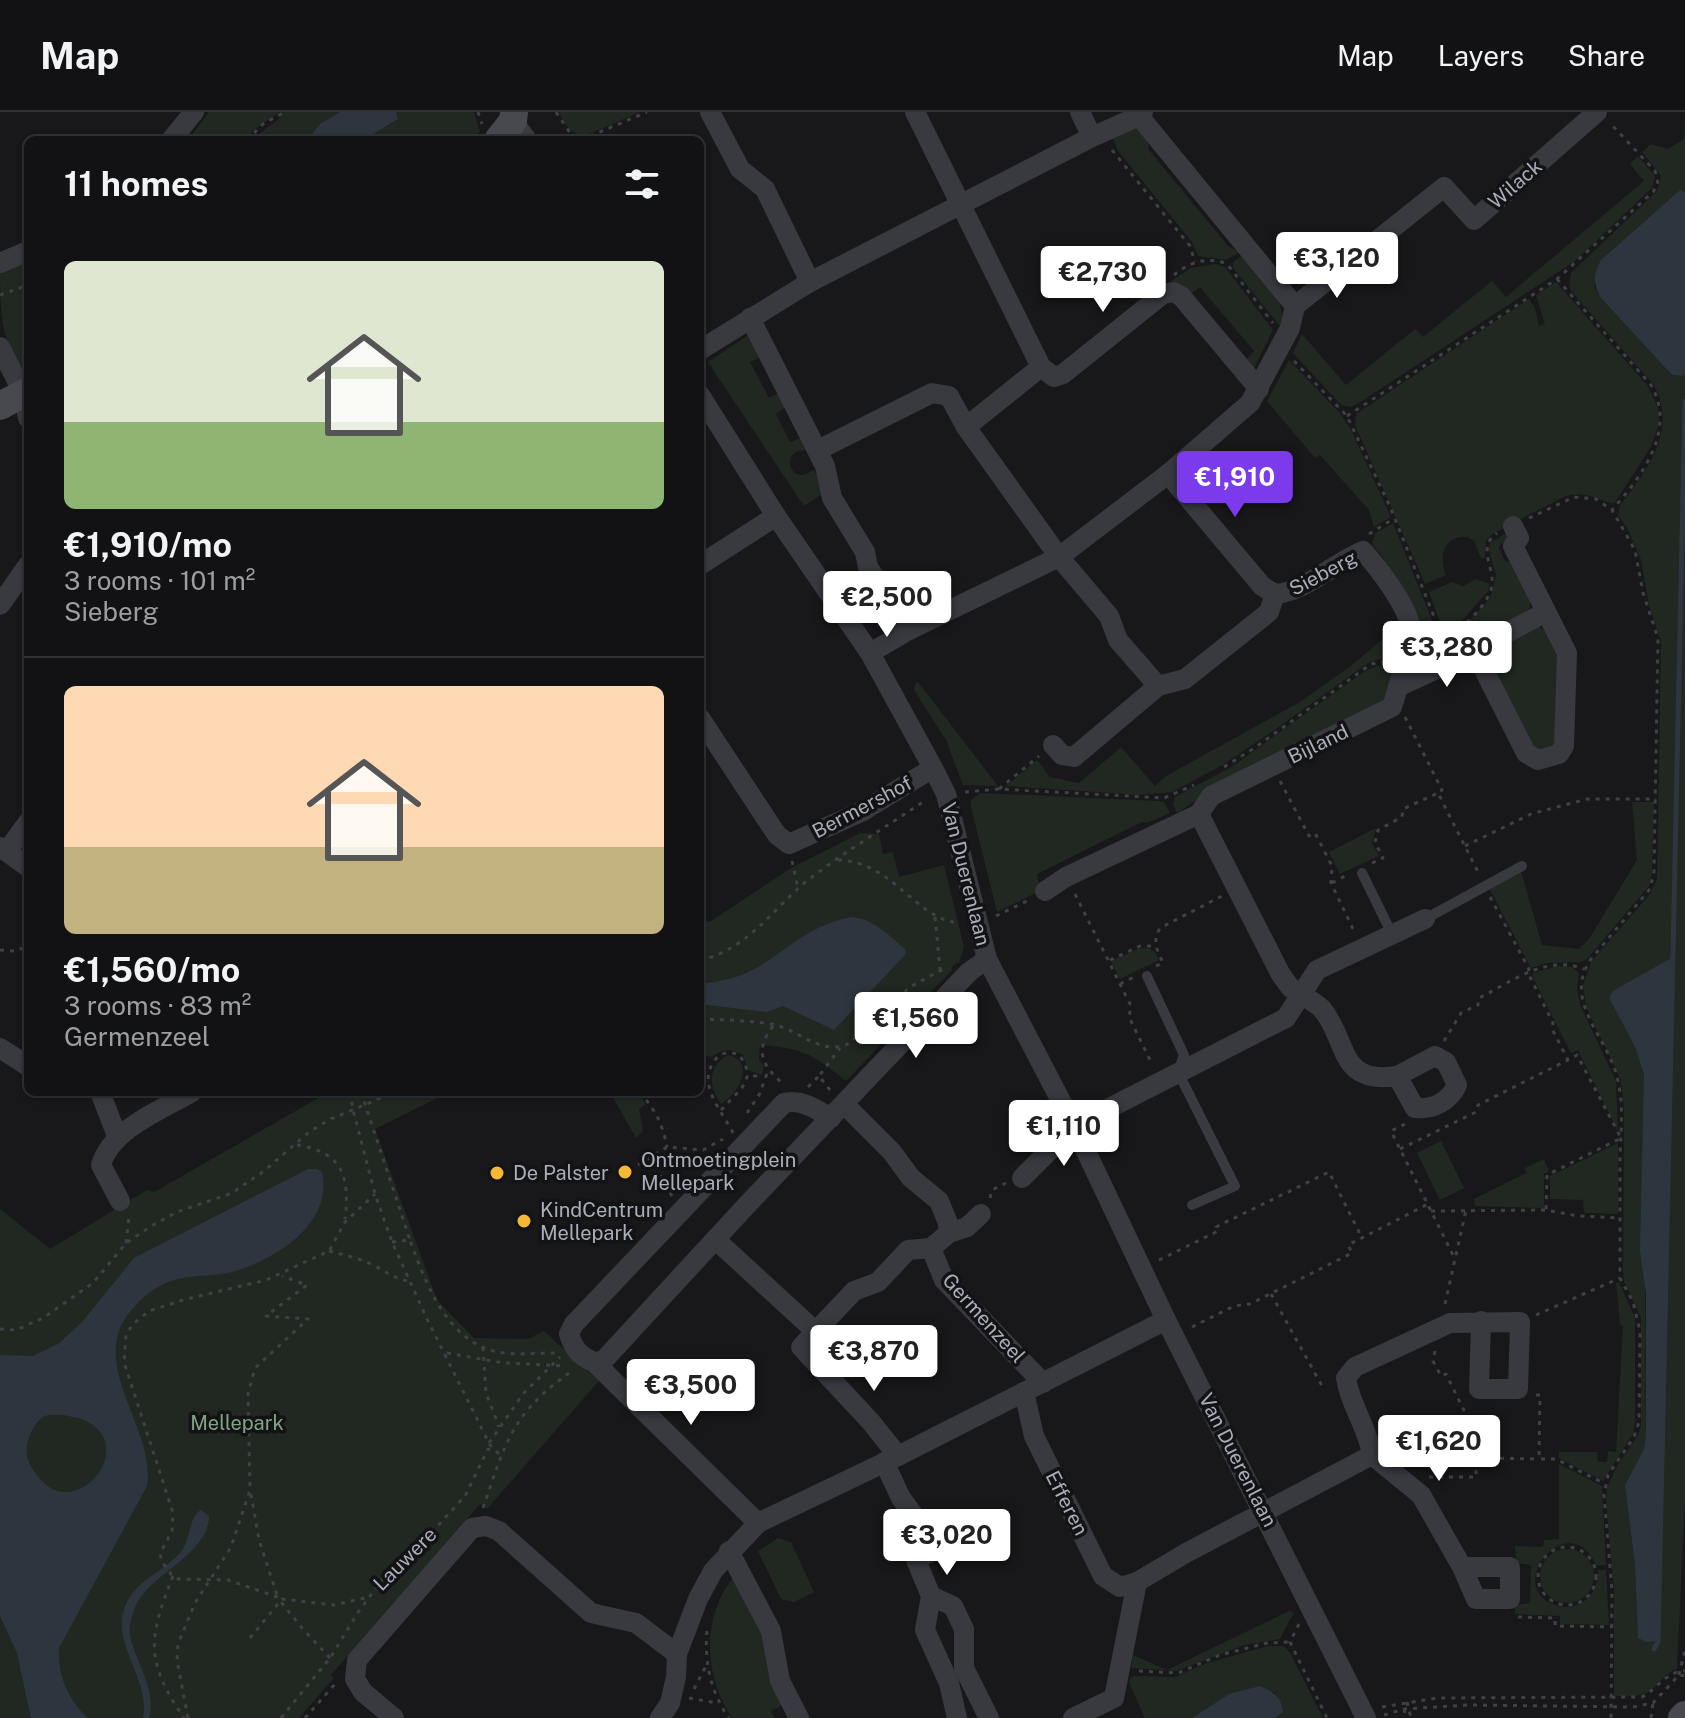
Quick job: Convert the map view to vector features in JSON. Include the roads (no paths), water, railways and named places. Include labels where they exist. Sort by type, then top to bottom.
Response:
[{"type":"street","points":[[174,136],[194,112]]},
{"type":"street","points":[[710,112],[740,169],[765,189],[810,282]]},
{"type":"street","points":[[915,112],[1041,367],[1054,377],[1063,374],[1163,294],[1173,292],[1181,296],[1259,389]]},
{"type":"street","points":[[1080,112],[1099,133]]},
{"type":"street","points":[[704,347],[810,282],[1141,114],[1295,306],[1290,328],[1250,403],[1168,474],[1059,557],[909,630],[870,653]]},
{"type":"street","name":"Wilack","points":[[1295,306],[1444,187],[1474,220],[1604,118]]},
{"type":"street","points":[[0,263],[24,253]]},
{"type":"street","points":[[750,318],[818,450],[832,498],[865,552],[868,567],[909,630]]},
{"type":"street","points":[[0,347],[20,402]]},
{"type":"street","points":[[966,427],[1041,367]]},
{"type":"street","points":[[818,450],[932,393],[949,396],[966,427],[1059,557],[1109,616],[1118,640],[1158,686]]},
{"type":"street","name":"Van Duerenlaan","points":[[704,401],[776,516],[870,653],[933,768],[946,794],[987,959],[1074,1126],[1170,1328],[1370,1716]]},
{"type":"street","name":"Sieberg","points":[[1168,474],[1262,586],[1275,594],[1287,594],[1363,551],[1376,565],[1410,624],[1395,697]]},
{"type":"street","points":[[704,562],[776,516]]},
{"type":"street","points":[[1474,650],[1526,753],[1538,760],[1559,754],[1564,746],[1567,653],[1513,546],[1519,538],[1513,526]]},
{"type":"street","points":[[0,605],[24,571]]},
{"type":"street","name":"Sieberg","points":[[1053,745],[1062,755],[1074,757],[1158,686],[1185,679],[1269,612],[1275,594]]},
{"type":"street","name":"Bijland","points":[[1045,891],[1066,877],[1199,814],[1211,796],[1273,766],[1395,697],[1447,651],[1474,650],[1546,612]]},
{"type":"street","name":"Bermershof","points":[[704,724],[777,835],[789,844],[863,811],[933,768]]},
{"type":"street","points":[[1199,814],[1280,973],[1291,988],[1322,1008],[1349,1062],[1378,1079],[1397,1076],[1435,1056],[1446,1062],[1457,1085],[1452,1096],[1427,1109],[1415,1108],[1397,1076]]},
{"type":"street","points":[[24,826],[3,849],[24,864]]},
{"type":"street","points":[[1022,1178],[1074,1126],[1286,1018],[1317,970],[1425,919]]},
{"type":"street","points":[[586,1364],[603,1361],[969,972],[987,959]]},
{"type":"street","points":[[0,1048],[24,1063]]},
{"type":"street","points":[[102,1096],[117,1136]]},
{"type":"street","points":[[120,1201],[101,1165],[107,1148],[117,1136],[185,1096]]},
{"type":"street","points":[[758,1523],[586,1364],[569,1334],[574,1324],[784,1103],[794,1101],[838,1111],[892,1152],[911,1178],[939,1201],[949,1233]]},
{"type":"street","points":[[957,1718],[949,1683],[925,1630],[931,1596],[916,1560],[934,1550],[925,1531],[901,1498],[891,1459],[871,1422],[801,1347],[854,1291],[878,1282],[908,1250],[931,1248],[949,1233],[967,1227],[981,1214]]},
{"type":"street","points":[[716,1240],[815,1331]]},
{"type":"street","name":"Germenzeel","points":[[931,1248],[944,1280],[1043,1383]]},
{"type":"street","points":[[1462,1567],[1510,1567],[1510,1599],[1476,1599],[1462,1567],[1421,1495],[1372,1455],[1370,1440],[1348,1393],[1346,1378],[1355,1367],[1450,1323],[1481,1321],[1520,1322],[1518,1389],[1479,1389],[1481,1321]]},
{"type":"street","points":[[675,1709],[677,1654],[698,1599],[713,1571],[758,1523],[1043,1383],[1170,1328]]},
{"type":"street","name":"Efferen","points":[[1024,1392],[1034,1436],[1103,1576],[1120,1587],[1137,1582]]},
{"type":"street","points":[[1073,1718],[1114,1698],[1137,1582],[1372,1455]]},
{"type":"street","name":"Lauwere","points":[[394,1718],[363,1692],[355,1679],[357,1660],[472,1528],[486,1526],[499,1531],[591,1613],[636,1623],[677,1654]]},
{"type":"street","points":[[729,1551],[771,1631],[780,1681],[799,1718]]},
{"type":"street","points":[[931,1596],[953,1606],[959,1617],[964,1629],[964,1668],[989,1718]]},
{"type":"lane","points":[[1425,919],[1522,866]]},
{"type":"lane","points":[[1361,871],[1392,934]]},
{"type":"lane","points":[[1148,972],[1184,1055],[1169,1077],[1235,1186],[1192,1205]]},
{"type":"waterway","points":[[1654,1649],[1658,1642],[1685,401]]},
{"type":"place","name":"Ontmoetingplein Mellepark","points":[[625,1172]]},
{"type":"place","name":"De Palster","points":[[497,1173]]},
{"type":"place","name":"KindCentrum Mellepark","points":[[524,1221]]},
{"type":"park label","name":"Mellepark","points":[[237,1423]]}]
